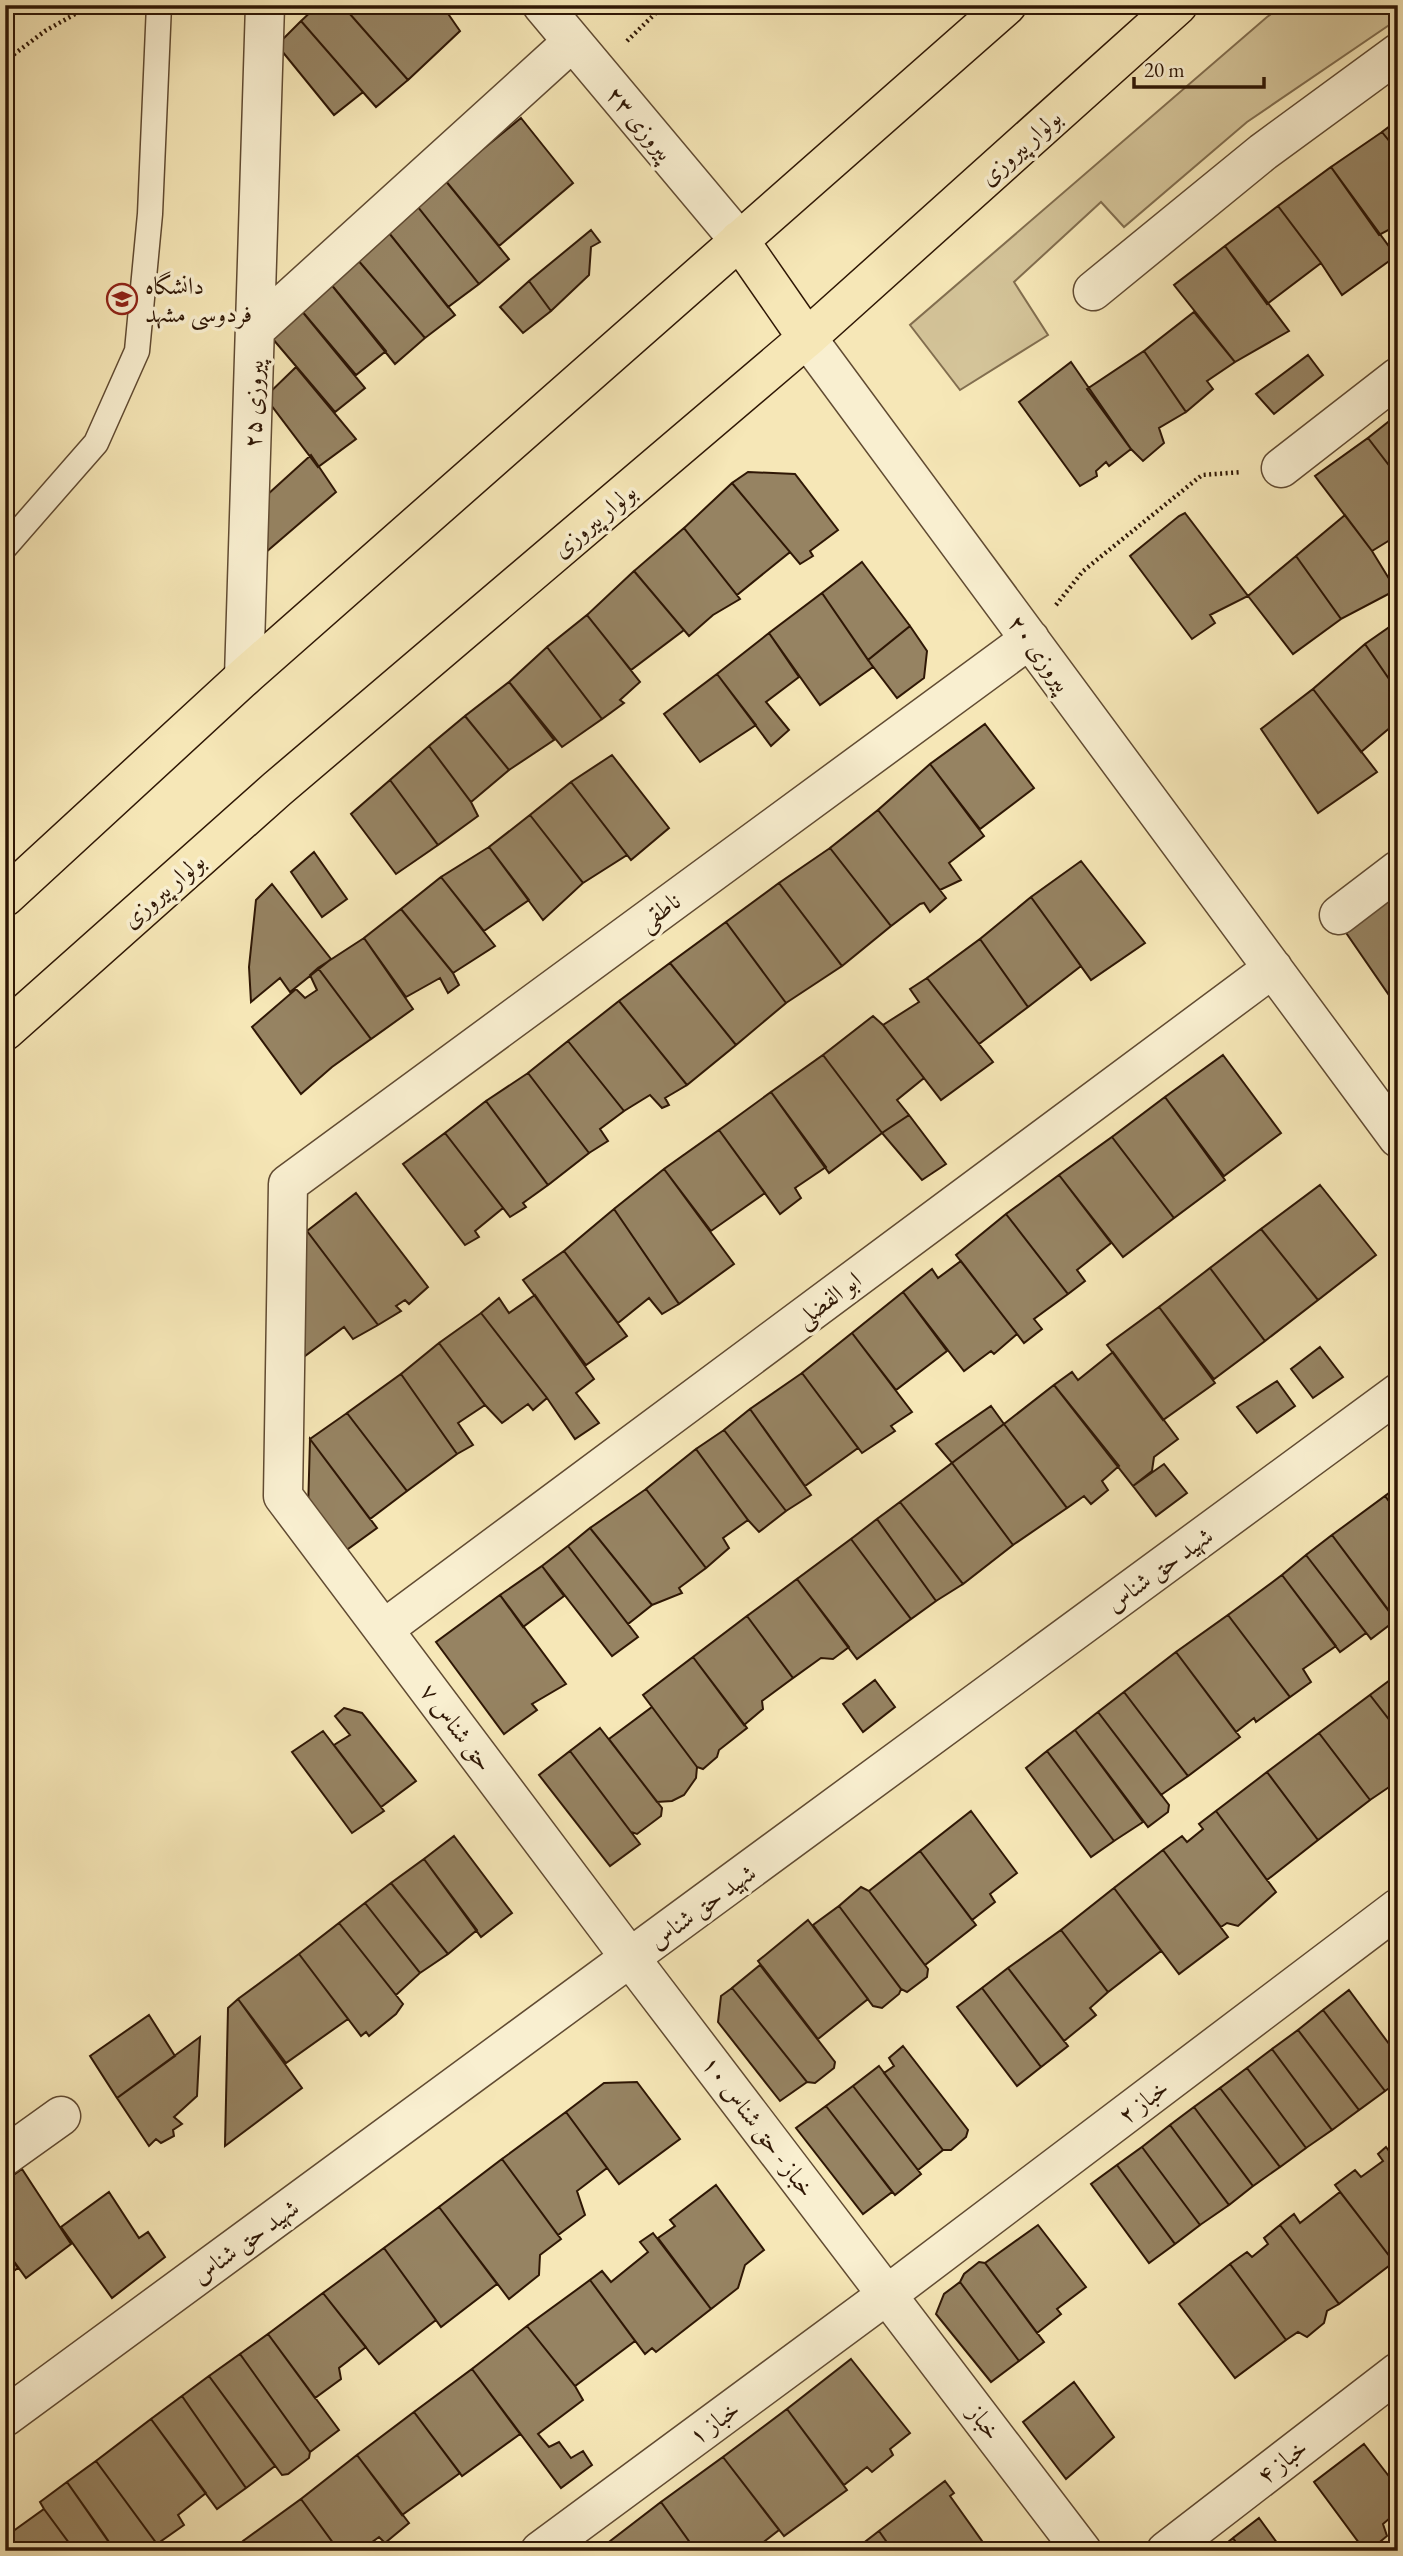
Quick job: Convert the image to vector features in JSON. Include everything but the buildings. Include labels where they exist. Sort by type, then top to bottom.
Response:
[{"type":"main road","points":[[5,897],[244,677],[1007,5]]},
{"type":"main road","name":"بولوار پیروزی","points":[[5,1031],[277,789],[807,338],[1178,5]]},
{"type":"main road","points":[[740,240],[807,338]]},
{"type":"street","name":"پیروزی ۲۵","points":[[244,677],[265,5]]},
{"type":"street","name":"پیروزی ۲۳","points":[[542,5],[740,240]]},
{"type":"street","points":[[255,330],[572,41]]},
{"type":"street","points":[[1093,291],[1263,152],[1398,53]]},
{"type":"street","name":"پیروزی ۲۰","points":[[807,338],[1398,1138]]},
{"type":"street","points":[[1281,468],[1398,377]]},
{"type":"street","name":"ناطقی","points":[[283,1496],[288,1184],[1030,639]]},
{"type":"street","points":[[1339,915],[1398,870]]},
{"type":"street","name":"ابو الفضلی","points":[[384,1629],[1273,968]]},
{"type":"street","name":"شهید حق شناس","points":[[5,2417],[1398,1393]]},
{"type":"street","name":"حق شناس ۷","points":[[283,1496],[631,1959]]},
{"type":"street","name":"خباز ۲","points":[[888,2294],[1398,1908]]},
{"type":"street","name":"خباز - حق شناس ۱۰","points":[[631,1959],[888,2294]]},
{"type":"street","points":[[5,2156],[61,2116]]},
{"type":"street","name":"خباز ۱","points":[[540,2551],[888,2294]]},
{"type":"street","name":"خباز","points":[[888,2294],[1082,2551]]},
{"type":"street","name":"خباز ۴","points":[[1166,2551],[1398,2372]]},
{"type":"lane","points":[[5,547],[96,443],[137,351],[150,214],[159,5]]},
{"type":"path","points":[[5,61],[45,31],[92,5]]},
{"type":"path","points":[[596,70],[664,5]]},
{"type":"path","points":[[1030,639],[1083,571],[1202,475],[1281,468]]},
{"type":"shaded area","points":[[1284,5],[1398,5],[1398,19],[1247,122],[1124,227],[1101,202],[1014,282],[1048,335],[960,390],[910,325]]},
{"type":"place","name":"دانشگاه فردوسی مشهد","points":[[122,299]]}]
